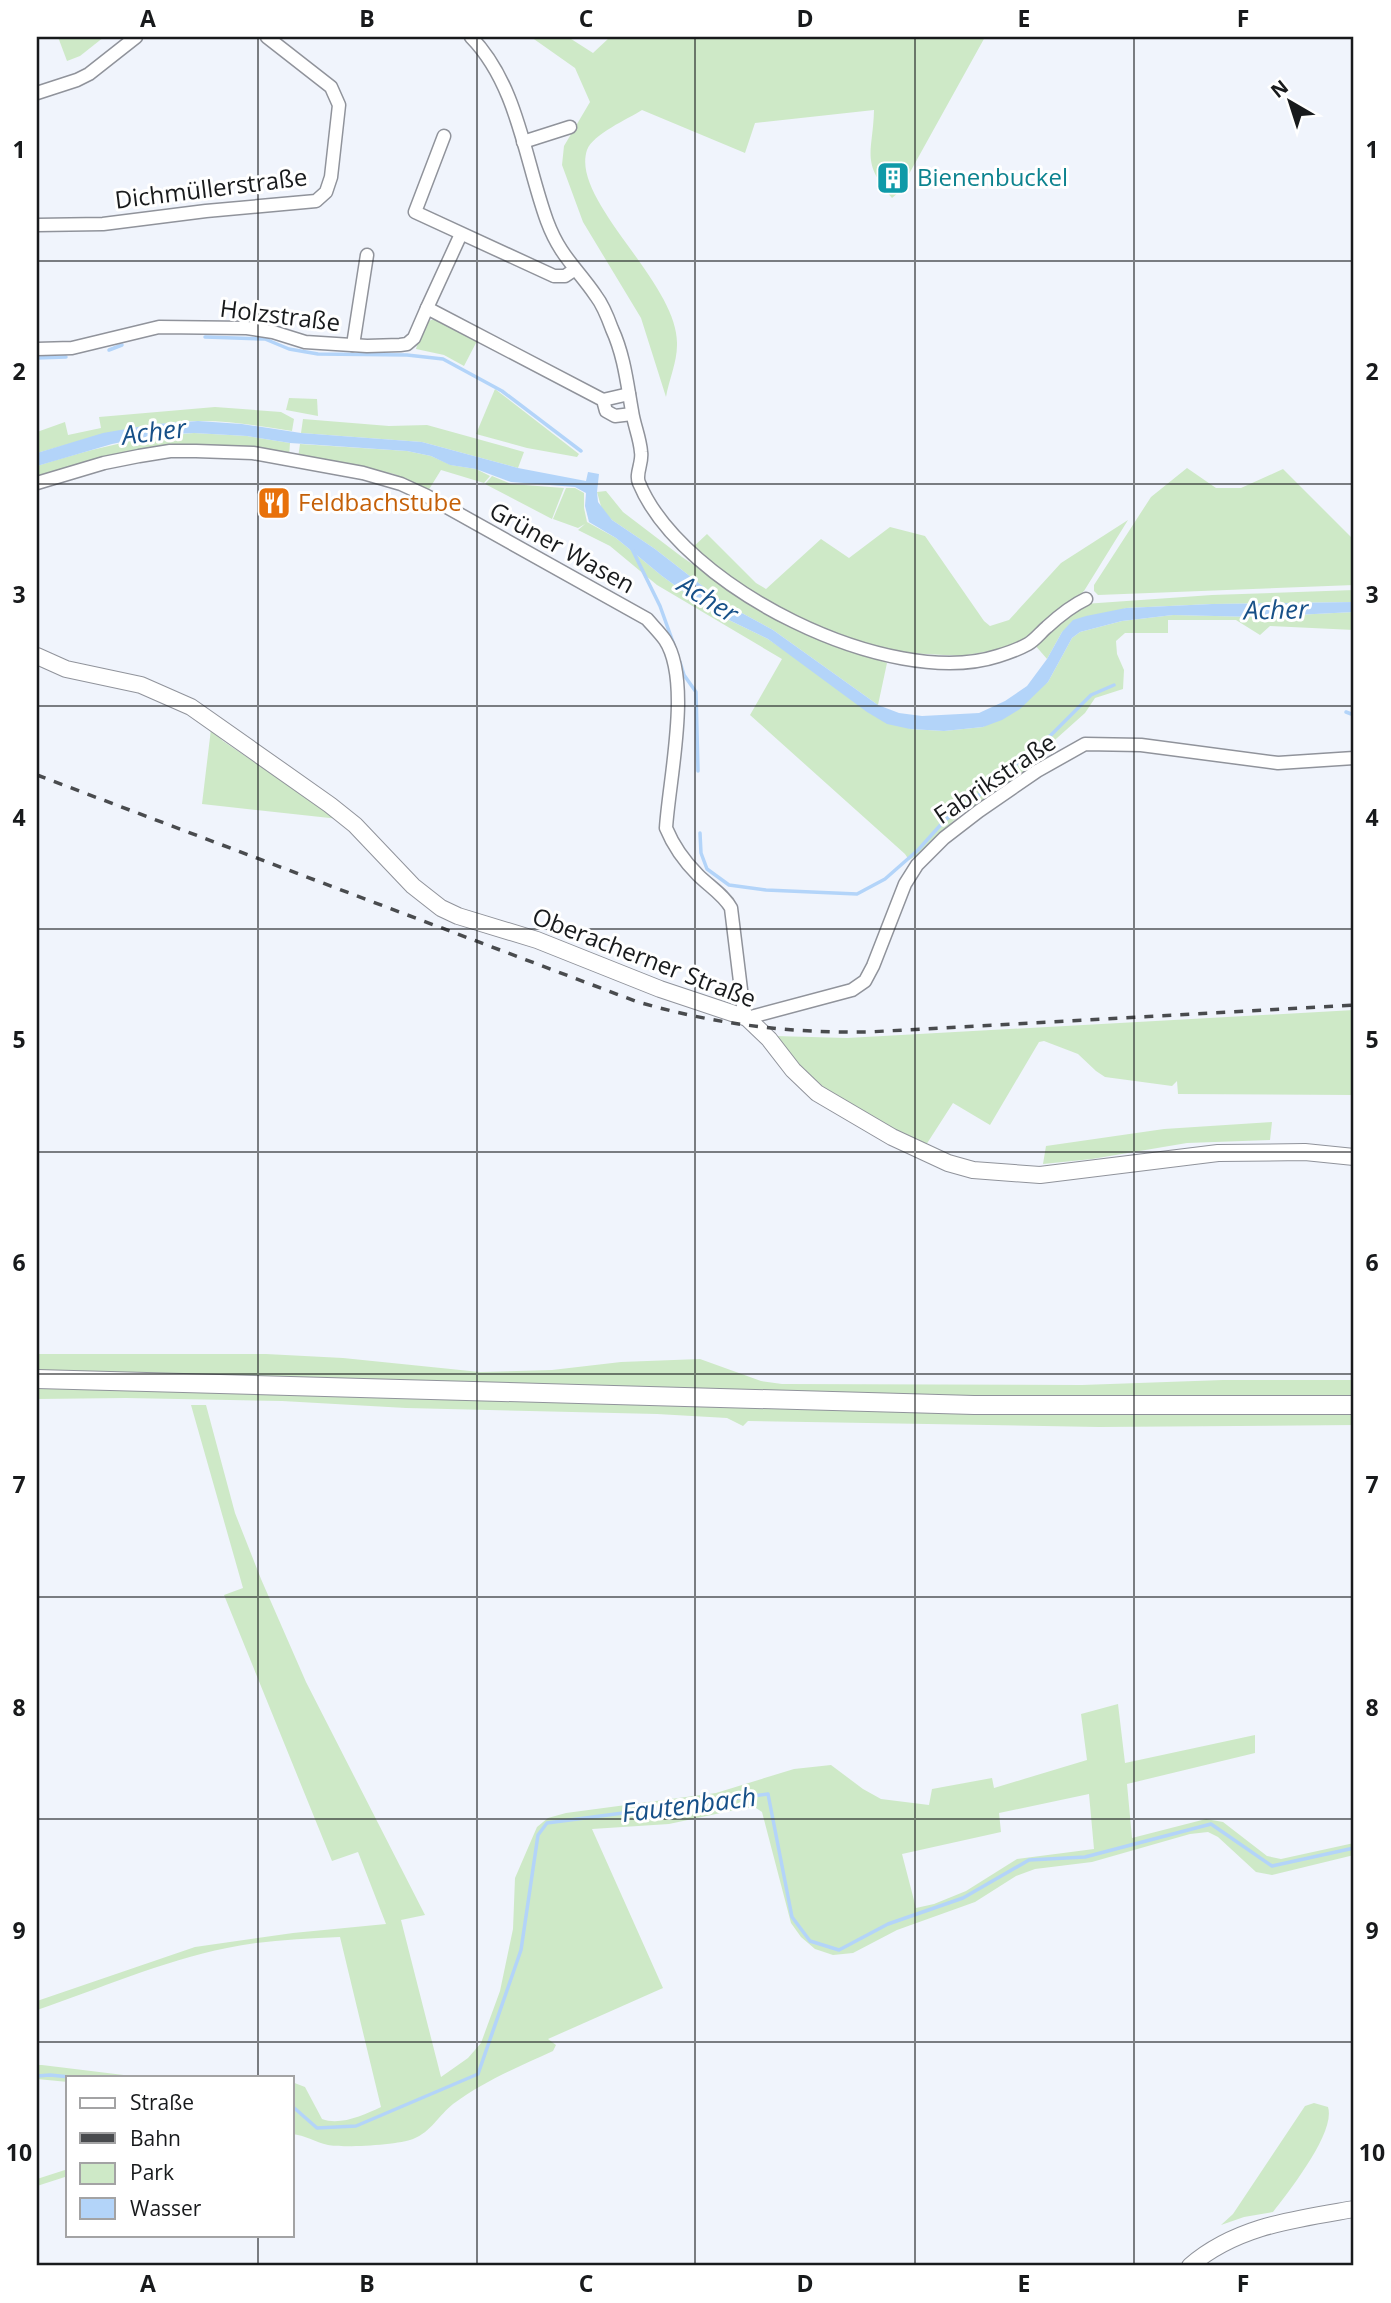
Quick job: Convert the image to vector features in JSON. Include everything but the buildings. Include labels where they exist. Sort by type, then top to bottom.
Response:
[{"type":"main road","points":[[37,1379],[974,1405],[1354,1405]]},
{"type":"street","points":[[37,93],[89,74],[136,37]]},
{"type":"street","name":"Dichmüllerstraße","points":[[37,225],[103,224],[316,201],[326,191],[331,177],[339,105],[331,88],[267,37]]},
{"type":"street","points":[[471,37],[487,57],[508,98],[546,219],[558,247],[597,297],[621,353],[642,456],[637,480],[654,511],[691,553],[730,586],[824,635],[886,656],[924,661],[970,662],[997,657],[1029,643],[1072,606],[1086,599]]},
{"type":"street","points":[[523,142],[570,127]]},
{"type":"street","points":[[444,136],[415,212],[554,276],[565,276],[574,270]]},
{"type":"street","points":[[461,234],[427,308],[603,400],[629,394]]},
{"type":"street","name":"Holzstraße","points":[[353,345],[367,256]]},
{"type":"street","name":"Holzstraße","points":[[37,349],[72,348],[159,327],[247,328],[273,332],[305,342],[407,344],[414,338],[427,308]]},
{"type":"street","points":[[603,400],[607,411],[615,416],[632,414]]},
{"type":"street","name":"Grüner Wasen","points":[[37,484],[104,463],[170,451],[253,453],[363,473],[401,484],[427,496],[647,619],[666,641],[676,670],[677,719],[666,828],[671,842],[697,874],[731,908],[743,1006],[747,1018]]},
{"type":"street","name":"Oberacherner Straße","points":[[37,656],[66,669],[141,685],[191,707],[355,825],[413,886],[442,908],[458,916],[537,940],[660,989],[747,1018],[817,1093],[921,1152],[973,1170],[1040,1175],[1218,1153],[1305,1152],[1354,1157]]},
{"type":"street","name":"Fabrikstraße","points":[[747,1018],[852,990],[865,981],[905,884],[917,865],[944,838],[979,811],[1037,771],[1085,744],[1140,745],[1278,763],[1354,758]]},
{"type":"street","points":[[1190,2266],[1220,2245],[1250,2230],[1354,2209]]},
{"type":"green space","points":[[58,37],[104,37],[80,56],[67,61]]},
{"type":"green space","points":[[531,37],[568,37],[593,53],[610,37],[985,37],[899,192],[892,198],[872,165],[874,110],[755,123],[745,153],[642,110],[596,138],[587,150],[586,170],[594,193],[645,270],[673,321],[677,351],[666,397],[641,318],[583,222],[562,165],[564,146],[590,102],[575,68]]},
{"type":"green space","points":[[435,319],[477,341],[464,366],[444,355],[416,349],[424,326]]},
{"type":"green space","points":[[495,389],[579,454],[577,457],[527,448],[476,434]]},
{"type":"green space","points":[[289,398],[317,399],[318,416],[286,410]]},
{"type":"green space","points":[[215,407],[281,412],[294,419],[292,431],[219,421],[175,422],[115,432],[37,453],[37,432],[65,422],[68,435],[101,428],[99,417]]},
{"type":"green space","points":[[303,419],[389,426],[427,425],[524,452],[518,468],[422,442],[301,433]]},
{"type":"green space","points":[[194,433],[247,436],[290,443],[289,457],[212,448],[37,478],[37,466],[114,445]]},
{"type":"green space","points":[[300,444],[407,451],[431,456],[451,465],[476,469],[490,476],[484,483],[441,470],[428,491],[394,474],[298,458]]},
{"type":"green space","points":[[1187,468],[1216,488],[1241,488],[1283,469],[1354,540],[1354,585],[1098,595],[1094,591],[1094,585],[1151,497]]},
{"type":"green space","points":[[492,476],[511,484],[564,488],[552,519],[485,484]]},
{"type":"green space","points":[[566,488],[575,488],[584,493],[587,522],[616,538],[695,600],[768,639],[910,729],[944,731],[983,727],[1048,682],[1072,638],[1080,632],[1122,621],[1173,615],[1256,617],[1354,612],[1354,630],[1270,626],[1260,635],[1236,620],[1168,620],[1168,633],[1125,633],[1116,641],[1117,654],[1124,670],[1123,689],[1095,698],[1085,713],[1047,747],[1029,770],[957,817],[925,851],[909,860],[750,715],[782,659],[657,585],[610,546],[578,530],[585,524],[578,528],[553,519]]},
{"type":"green space","points":[[606,491],[623,512],[682,557],[747,601],[815,636],[887,663],[878,705],[773,630],[727,605],[655,549],[612,520],[602,510],[597,492]]},
{"type":"green space","points":[[1128,520],[1084,591],[1030,639],[995,650],[962,656],[890,652],[822,629],[766,602],[692,548],[707,534],[756,583],[766,589],[821,539],[849,558],[890,527],[925,536],[990,626],[1009,620],[1061,563]]},
{"type":"green space","points":[[1354,590],[1354,602],[1126,608],[1062,632],[1047,659],[1034,644],[1084,604],[1212,595]]},
{"type":"green space","points":[[211,729],[223,741],[339,819],[202,804]]},
{"type":"green space","points":[[1354,1010],[1354,1095],[1178,1094],[1177,1081],[1172,1086],[1105,1077],[1078,1054],[1044,1041],[1039,1042],[990,1125],[953,1103],[926,1145],[883,1125],[843,1101],[807,1072],[775,1036],[847,1038]]},
{"type":"green space","points":[[1272,1122],[1270,1140],[1187,1143],[1092,1159],[1043,1164],[1046,1146],[1164,1129]]},
{"type":"green space","points":[[37,1354],[266,1354],[343,1358],[480,1372],[552,1370],[621,1362],[700,1359],[761,1381],[782,1384],[1082,1385],[1223,1380],[1354,1380],[1354,1398],[958,1397],[37,1371]]},
{"type":"green space","points":[[37,1384],[1354,1412],[1354,1425],[1099,1427],[748,1421],[743,1426],[727,1418],[657,1414],[406,1408],[282,1401],[37,1399]]},
{"type":"green space","points":[[191,1405],[206,1405],[235,1513],[261,1579],[306,1682],[425,1915],[401,1920],[441,2077],[468,2058],[481,2043],[500,1991],[513,1929],[515,1878],[537,1827],[548,1818],[566,1813],[716,1793],[794,1769],[831,1765],[881,1799],[929,1805],[932,1789],[992,1778],[994,1788],[1087,1760],[1081,1714],[1118,1704],[1125,1763],[1255,1735],[1255,1753],[1127,1784],[1132,1838],[1206,1819],[1223,1822],[1267,1856],[1281,1859],[1354,1843],[1354,1855],[1272,1875],[1256,1872],[1218,1837],[1208,1832],[1190,1834],[1092,1862],[1035,1869],[1016,1876],[975,1902],[897,1930],[853,1953],[833,1955],[815,1949],[801,1937],[791,1923],[762,1812],[756,1808],[744,1808],[669,1824],[592,1829],[663,1988],[548,2039],[556,2045],[553,2051],[477,2088],[448,2108],[430,2128],[413,2139],[371,2145],[328,2145],[294,2134],[294,2083],[305,2087],[322,2119],[329,2121],[360,2116],[381,2107],[340,1937],[283,1940],[227,1948],[155,1968],[37,2010],[37,2001],[195,1947],[293,1933],[386,1924],[358,1852],[332,1861],[224,1595],[243,1588]],"holes":[[[1089,1794],[1094,1849],[1017,1859],[966,1891],[916,1908],[902,1854],[1001,1832],[999,1813]]]},
{"type":"green space","points":[[37,2065],[132,2076],[66,2076],[66,2082],[37,2079]]},
{"type":"green space","points":[[1314,2103],[1328,2107],[1329,2118],[1325,2131],[1310,2161],[1273,2212],[1244,2217],[1221,2225],[1233,2214],[1305,2106]]},
{"type":"green space","points":[[66,2170],[66,2177],[37,2186],[37,2179]]},
{"type":"water","name":"Acher","points":[[198,421],[242,424],[301,433],[422,442],[518,468],[586,481],[588,472],[599,474],[598,502],[612,520],[655,549],[727,605],[773,630],[878,705],[899,713],[922,716],[979,713],[1005,701],[1027,686],[1062,632],[1073,620],[1086,616],[1126,608],[1212,604],[1354,602],[1354,612],[1256,617],[1173,615],[1122,621],[1080,632],[1072,638],[1048,682],[1020,709],[1002,720],[983,727],[944,731],[910,729],[887,724],[867,712],[768,639],[695,600],[616,538],[589,522],[585,506],[586,493],[575,487],[511,482],[476,469],[450,465],[431,456],[407,451],[194,433],[156,435],[112,444],[37,466],[37,453],[103,433],[155,424]]},
{"type":"waterway","points":[[205,337],[265,339],[289,349],[318,354],[407,355],[443,359],[502,391],[581,451]]},
{"type":"waterway","points":[[109,350],[122,345]]},
{"type":"waterway","points":[[37,358],[66,357]]},
{"type":"waterway","points":[[632,549],[660,606],[674,645]]},
{"type":"waterway","points":[[680,662],[684,675],[696,692],[698,771]]},
{"type":"waterway","points":[[700,833],[701,853],[707,869],[729,885],[766,890],[857,894],[885,879],[918,850],[945,820],[1051,735],[1091,695],[1114,685]]},
{"type":"waterway","points":[[1346,712],[1354,715]]},
{"type":"waterway","name":"Fautenbach","points":[[294,2108],[317,2128],[356,2126],[478,2074],[521,1950],[538,1835],[547,1823],[768,1794],[792,1917],[810,1941],[839,1950],[888,1924],[963,1898],[1029,1860],[1085,1857],[1211,1824],[1272,1866],[1354,1848]]},
{"type":"waterway","name":"Fautenbach","points":[[37,2076],[66,2077]]},
{"type":"railway","points":[[37,775],[635,1001],[692,1016],[779,1029],[868,1032],[1354,1005]]},
{"type":"place","name":"Bienenbuckel","points":[[893,178]]},
{"type":"place","name":"Feldbachstube","points":[[274,503]]}]
